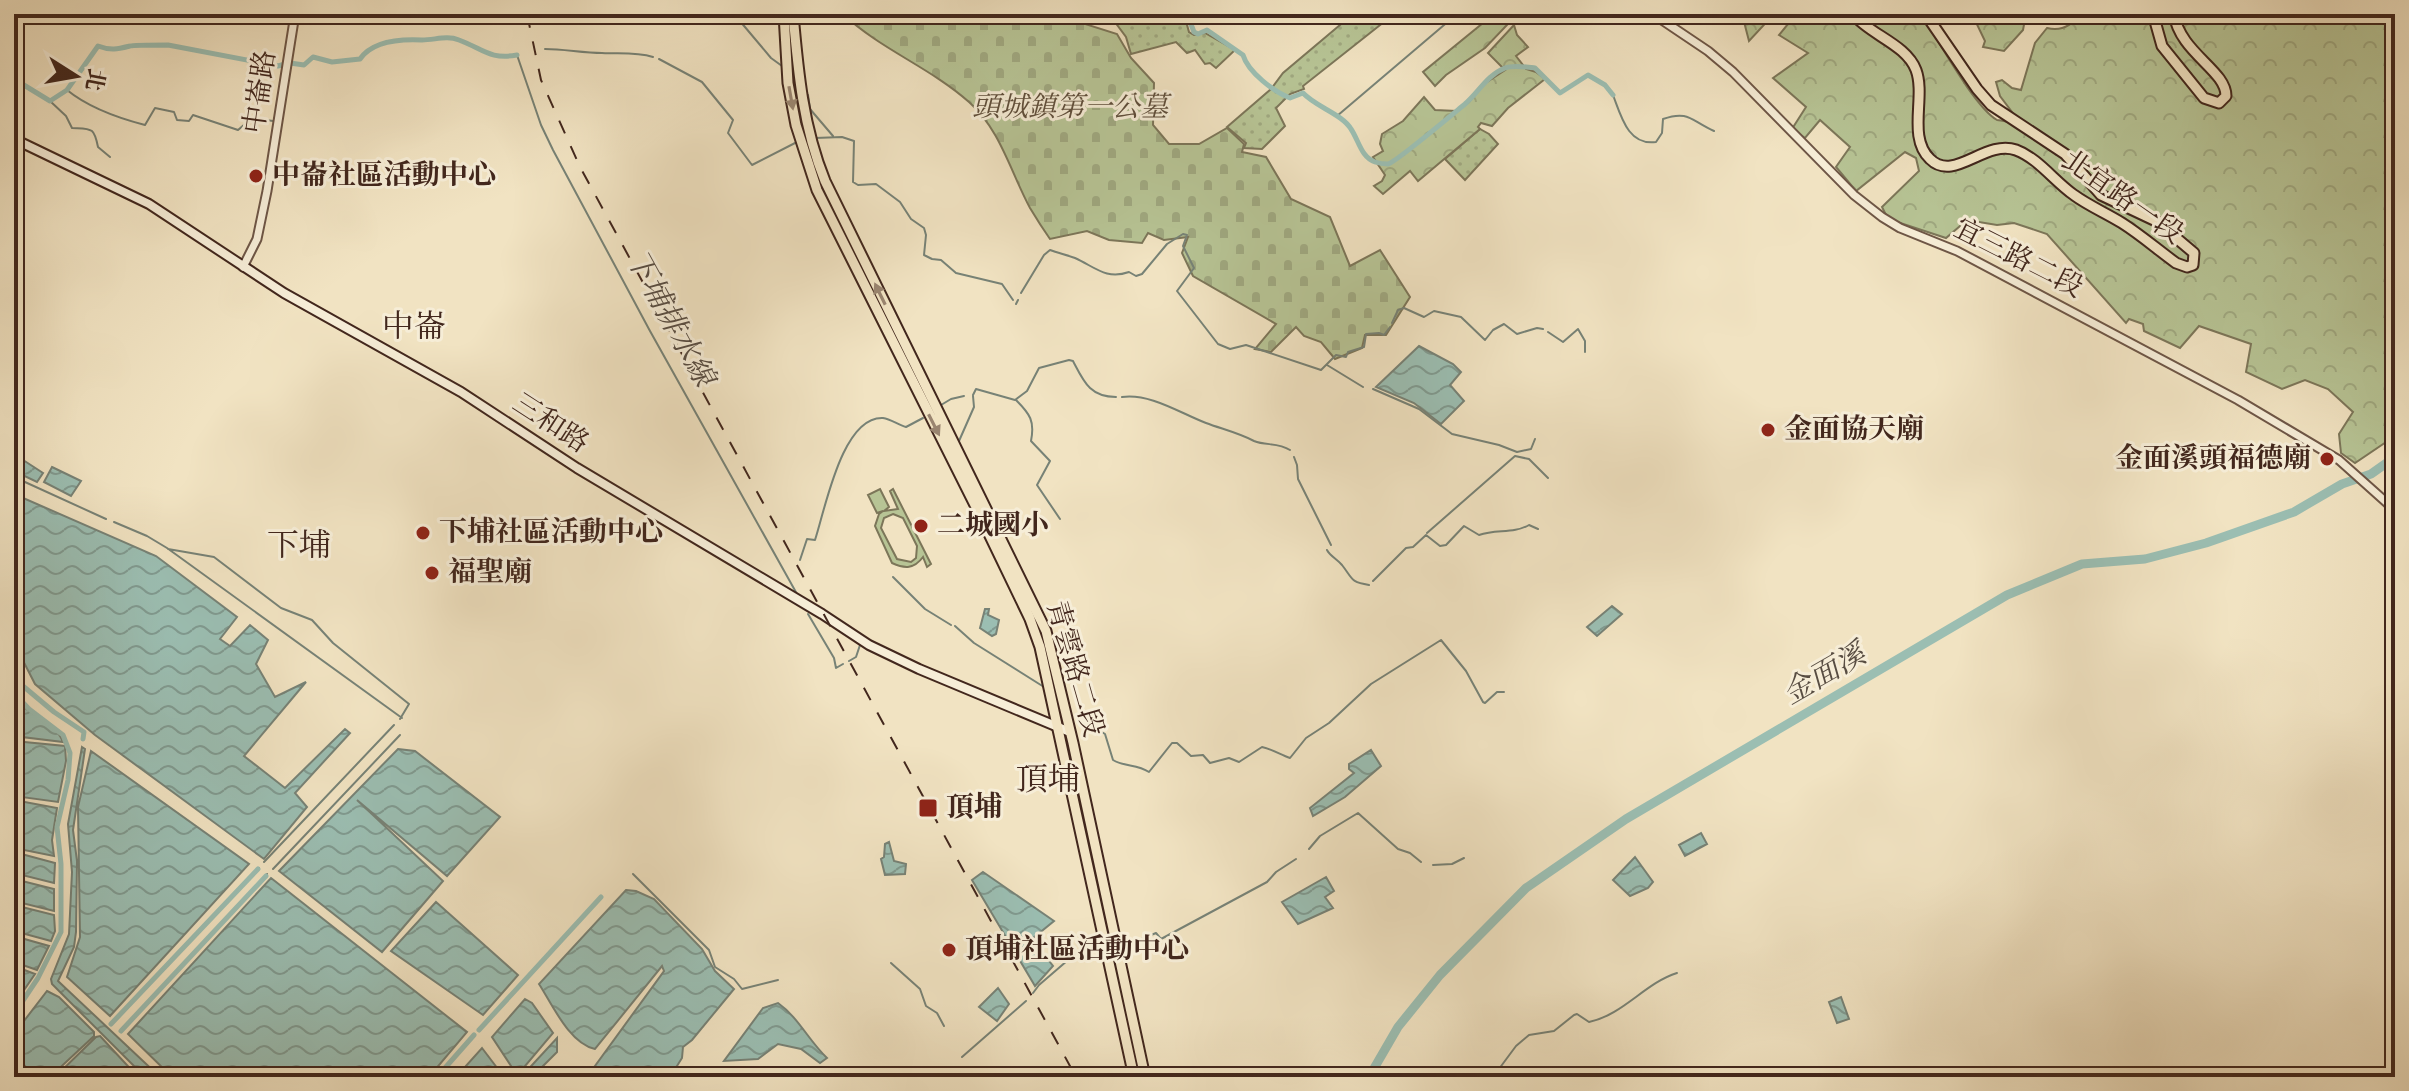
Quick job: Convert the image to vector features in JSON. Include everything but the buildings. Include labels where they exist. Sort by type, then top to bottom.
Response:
[{"type":"main road","points":[[784,14],[788,83],[801,125]]},
{"type":"main road","points":[[793,14],[801,125]]},
{"type":"main road","name":"北宜路一段","points":[[1853,14],[1867,30],[1901,50],[1914,64],[1919,86],[1919,138],[1930,160],[1945,167],[1989,150],[2017,150],[2073,194],[2119,221],[2176,263],[2187,267],[2193,265],[2194,253],[2165,227],[2145,214],[2101,195],[2065,154],[1991,105],[1929,19],[1922,14]]},
{"type":"main road","points":[[2153,14],[2162,46],[2204,98],[2219,103],[2226,92],[2223,82],[2183,41],[2177,32],[2174,14]]},
{"type":"main road","points":[[2333,14],[2351,14]]},
{"type":"main road","name":"青雲路二段","points":[[801,125],[807,146],[1030,619],[1040,647],[1134,1077]]},
{"type":"main road","name":"三和路","points":[[14,139],[149,204],[243,267],[461,392],[577,468],[869,645],[1070,732]]},
{"type":"main road","name":"青雲路二段","points":[[979,510],[1046,631],[1145,1077]]},
{"type":"street","name":"中崙路","points":[[243,267],[257,239],[267,191],[295,14]]},
{"type":"street","name":"宜三路二段","points":[[1653,14],[1708,51],[1854,195],[1882,217],[1900,228],[1957,251],[2238,400],[2342,463],[2395,510]]},
{"type":"green space","name":"頭城鎮第一公墓","points":[[843,14],[1079,14],[1085,24],[1117,34],[1131,58],[1154,83],[1153,125],[1169,144],[1199,144],[1227,128],[1244,144],[1242,152],[1266,157],[1291,199],[1330,217],[1350,266],[1380,250],[1410,297],[1386,335],[1365,335],[1362,348],[1335,359],[1321,342],[1304,336],[1296,327],[1271,352],[1255,349],[1276,324],[1193,276],[1182,253],[1188,237],[1164,240],[1148,233],[1142,243],[1109,240],[1087,231],[1050,239],[1030,208],[997,138],[980,113],[954,90],[873,38]]},
{"type":"green space","points":[[1123,14],[1184,14],[1189,32],[1194,35],[1205,33],[1235,50],[1216,68],[1210,63],[1205,64],[1195,50],[1187,53],[1176,42],[1131,54],[1126,37],[1115,22]]},
{"type":"green space","points":[[1353,14],[1394,14],[1303,86],[1304,89],[1290,94],[1276,108],[1285,126],[1262,149],[1244,148],[1246,143],[1227,127],[1271,89],[1283,73]]},
{"type":"green space","points":[[1494,14],[1508,24],[1485,48],[1435,86],[1423,72]]},
{"type":"green space","points":[[1742,14],[1774,14],[1749,41]]},
{"type":"green space","points":[[1796,14],[1935,14],[1928,25],[1950,62],[1989,113],[1997,120],[2010,122],[2015,116],[2000,96],[1996,82],[2002,80],[2012,88],[2021,90],[2035,43],[2047,28],[2066,27],[2079,14],[2395,14],[2395,436],[2355,463],[2341,453],[2339,434],[2353,412],[2328,389],[2305,380],[2282,389],[2246,372],[2251,344],[2199,326],[2180,348],[2144,331],[2143,324],[2129,319],[2126,323],[2047,234],[2014,223],[1997,225],[1967,220],[1946,238],[1888,219],[1882,207],[1919,171],[1916,158],[1905,152],[1856,191],[1836,167],[1850,147],[1820,120],[1805,138],[1792,129],[1806,107],[1773,78],[1808,53],[1779,35]]},
{"type":"green space","points":[[1972,14],[2026,14],[2023,30],[2004,51],[1983,47],[1985,41]]},
{"type":"green space","points":[[1514,25],[1517,35],[1528,47],[1516,56],[1526,69],[1545,79],[1508,108],[1492,126],[1481,123],[1480,129],[1418,181],[1410,171],[1383,194],[1374,186],[1385,175],[1373,157],[1383,151],[1380,144],[1382,134],[1403,121],[1424,97],[1435,110],[1457,111],[1469,102],[1484,84],[1505,70],[1488,53]]},
{"type":"green space","points":[[1480,129],[1498,144],[1465,180],[1445,159]]},
{"type":"green space","points":[[880,489],[889,507],[884,511],[898,509],[890,491],[893,489],[931,564],[927,567],[923,557],[909,567],[892,563],[875,526],[883,511],[877,513],[868,495]],"holes":[[[893,514],[903,518],[917,546],[916,558],[911,562],[897,559],[881,528],[884,518]]]},
{"type":"water","points":[[447,14],[520,14],[521,20],[493,24]]},
{"type":"water","points":[[1419,346],[1453,364],[1461,372],[1450,385],[1464,401],[1441,424],[1414,403],[1376,387]]},
{"type":"water","points":[[20,458],[43,473],[37,482],[14,471]]},
{"type":"water","points":[[52,467],[81,481],[71,496],[44,482]]},
{"type":"water","points":[[14,494],[156,556],[237,617],[220,639],[230,646],[250,625],[268,640],[256,664],[275,697],[306,682],[244,756],[285,788],[345,729],[350,733],[295,793],[307,807],[264,859],[95,735],[35,684],[14,637]]},
{"type":"water","points":[[1612,606],[1622,614],[1597,636],[1587,627]]},
{"type":"water","points":[[985,609],[989,609],[988,615],[999,620],[996,634],[992,636],[980,628]]},
{"type":"water","points":[[14,698],[54,728],[63,742],[14,736]]},
{"type":"water","points":[[14,741],[65,746],[66,761],[58,802],[14,796]]},
{"type":"water","points":[[82,747],[85,749],[73,830],[77,861],[76,932],[74,947],[58,981],[160,1077],[145,1077],[52,984],[51,979],[69,934],[72,872],[68,824]]},
{"type":"water","points":[[398,749],[415,751],[500,817],[447,876],[357,800],[443,881],[382,952],[279,871]]},
{"type":"water","points":[[1371,750],[1381,766],[1345,797],[1313,816],[1310,808],[1354,773],[1349,769],[1349,764]]},
{"type":"water","points":[[91,751],[249,864],[110,1016],[67,977],[80,937],[78,807]]},
{"type":"water","points":[[14,800],[57,808],[52,840],[54,856],[14,848]]},
{"type":"water","points":[[1701,833],[1707,844],[1685,856],[1679,845]]},
{"type":"water","points":[[889,842],[894,861],[906,864],[905,874],[885,875],[881,859],[885,844]]},
{"type":"water","points":[[14,852],[55,863],[54,883],[14,873]]},
{"type":"water","points":[[1635,857],[1653,882],[1648,888],[1630,896],[1613,880]]},
{"type":"water","points":[[983,872],[1054,921],[1032,939],[1053,966],[1035,986],[972,880]]},
{"type":"water","points":[[1326,877],[1334,891],[1325,897],[1333,908],[1298,924],[1282,902]]},
{"type":"water","points":[[271,878],[467,1032],[429,1077],[172,1077],[128,1034]]},
{"type":"water","points":[[14,879],[54,889],[54,911],[14,901]]},
{"type":"water","points":[[626,890],[654,899],[702,949],[715,971],[734,989],[683,1047],[682,1058],[670,1077],[587,1077],[664,971],[662,966],[595,1049],[569,1031],[539,984]]},
{"type":"water","points":[[436,902],[518,975],[483,1015],[391,951]]},
{"type":"water","points":[[14,905],[54,915],[55,931],[51,941],[14,931]]},
{"type":"water","points":[[14,936],[49,946],[37,970],[14,962]]},
{"type":"water","points":[[14,966],[35,974],[22,993],[14,990]]},
{"type":"water","points":[[998,988],[1009,1004],[997,1021],[979,1007]]},
{"type":"water","points":[[47,991],[59,997],[94,1032],[94,1036],[50,1077],[35,1077],[14,1054],[14,1034]]},
{"type":"water","points":[[1841,997],[1849,1019],[1837,1023],[1829,1002]]},
{"type":"water","points":[[525,999],[532,1003],[553,1033],[520,1072],[515,1072],[492,1037]]},
{"type":"water","points":[[778,1003],[792,1015],[827,1058],[820,1063],[801,1049],[778,1044],[758,1059],[724,1061],[763,1008]]},
{"type":"water","points":[[100,1036],[138,1077],[55,1077],[96,1037]]},
{"type":"water","points":[[557,1038],[557,1052],[539,1070],[538,1077],[521,1077]]},
{"type":"water","points":[[482,1048],[504,1077],[456,1077]]},
{"type":"waterway","points":[[505,14],[533,14]]},
{"type":"waterway","points":[[599,14],[608,14]]},
{"type":"waterway","points":[[734,14],[771,58],[782,66]]},
{"type":"waterway","points":[[1187,14],[1194,32],[1198,34],[1207,30],[1243,55],[1262,81],[1290,98],[1303,93],[1342,119],[1366,156],[1379,163],[1388,164],[1402,155],[1505,68],[1535,68],[1560,93],[1588,75],[1605,85],[1613,95]]},
{"type":"waterway","points":[[1337,116],[1457,14]]},
{"type":"waterway","points":[[290,63],[304,65],[313,57],[332,62],[360,59],[372,48],[388,42],[445,38],[459,40],[493,55],[517,55]]},
{"type":"waterway","points":[[14,79],[50,101],[67,90],[98,46],[114,49],[168,45],[278,66],[285,64]]},
{"type":"waterway","points":[[545,49],[653,57]]},
{"type":"waterway","name":"下埔排水線","points":[[517,55],[553,150],[797,594]]},
{"type":"waterway","points":[[659,59],[702,82],[733,120],[728,133],[752,165],[797,142]]},
{"type":"waterway","points":[[67,90],[104,112],[145,125],[155,108],[174,112],[177,120],[189,121],[193,115],[238,130],[252,118],[273,121]]},
{"type":"waterway","points":[[808,95],[810,109],[833,136]]},
{"type":"waterway","points":[[1613,95],[1627,128],[1646,142],[1656,142],[1662,133],[1663,119],[1672,117],[1684,116],[1714,131]]},
{"type":"waterway","points":[[50,101],[66,116],[72,128],[93,132],[98,147],[110,157]]},
{"type":"waterway","points":[[815,138],[842,137],[854,141],[853,182],[858,185],[876,184],[900,202],[911,219],[924,228],[924,255],[941,260],[956,273],[1002,284],[1013,300]]},
{"type":"waterway","points":[[1021,293],[1050,250],[1107,273],[1129,272],[1136,276],[1142,274],[1167,244],[1183,234],[1187,235],[1183,246],[1194,268],[1177,291],[1218,344],[1230,349],[1246,345],[1321,370],[1336,355],[1346,357],[1348,352],[1364,347],[1366,334],[1384,335],[1390,327]]},
{"type":"waterway","points":[[1016,304],[1018,300]]},
{"type":"waterway","points":[[1392,323],[1398,310],[1404,308],[1424,317],[1434,311],[1461,317],[1485,340],[1493,330],[1504,324],[1517,334],[1543,329]]},
{"type":"waterway","points":[[1548,332],[1563,342],[1578,329],[1585,341],[1585,352]]},
{"type":"waterway","points":[[973,395],[976,389],[1015,400],[1027,391],[1039,368],[1069,360],[1073,361],[1094,391],[1116,397]]},
{"type":"waterway","points":[[1327,365],[1363,387]]},
{"type":"waterway","points":[[1373,389],[1419,409],[1452,434],[1517,452],[1531,449],[1535,439]]},
{"type":"waterway","points":[[941,405],[964,396]]},
{"type":"waterway","points":[[959,441],[974,407],[973,396]]},
{"type":"waterway","points":[[1122,397],[1154,401],[1254,441],[1290,450]]},
{"type":"waterway","points":[[1016,400],[1030,418],[1031,441],[1050,461],[1037,485],[1060,519]]},
{"type":"waterway","points":[[800,560],[807,539],[815,540],[837,467],[856,432],[869,421],[883,418],[906,427],[923,418]]},
{"type":"waterway","points":[[1427,533],[1515,456],[1529,459],[1548,478]]},
{"type":"waterway","points":[[1294,457],[1298,479],[1331,545]]},
{"type":"waterway","name":"金面溪","points":[[1369,1077],[1398,1027],[1440,975],[1526,888],[1626,819],[2007,595],[2082,564],[2145,559],[2206,543],[2294,512],[2342,484],[2371,474],[2395,457]]},
{"type":"waterway","points":[[14,477],[106,519]]},
{"type":"waterway","points":[[114,522],[167,548],[402,718]]},
{"type":"waterway","points":[[1373,581],[1406,548],[1413,547],[1426,535],[1440,546],[1446,545],[1464,526],[1479,535],[1517,530],[1529,525],[1538,529]]},
{"type":"waterway","points":[[168,549],[214,557],[281,608],[312,620],[333,643],[409,704],[400,719]]},
{"type":"waterway","points":[[1327,550],[1352,579],[1369,585]]},
{"type":"waterway","points":[[893,577],[925,609],[951,625]]},
{"type":"waterway","name":"下埔排水線","points":[[808,614],[834,658],[836,668],[843,664]]},
{"type":"waterway","points":[[955,626],[974,643],[1044,687]]},
{"type":"waterway","points":[[1097,729],[1105,734],[1113,760],[1149,772],[1172,743],[1177,743],[1191,756],[1203,755],[1210,763],[1229,758],[1239,762],[1262,747],[1290,758],[1306,738],[1329,723],[1371,684],[1441,640],[1466,671],[1483,702],[1497,692],[1504,692]]},
{"type":"waterway","name":"下埔排水線","points":[[849,661],[856,657],[860,645]]},
{"type":"waterway","points":[[14,675],[54,712],[84,732],[83,739]]},
{"type":"waterway","points":[[14,693],[63,735],[70,753],[68,780],[57,827],[61,864],[61,932],[38,978],[14,1014]]},
{"type":"waterway","points":[[264,862],[394,725]]},
{"type":"waterway","points":[[273,869],[400,735]]},
{"type":"waterway","points":[[1309,849],[1320,836],[1358,813],[1398,849],[1410,853],[1421,862]]},
{"type":"waterway","points":[[1433,865],[1452,864],[1464,858]]},
{"type":"waterway","points":[[1122,947],[1156,933],[1161,939],[1267,882],[1296,859]]},
{"type":"waterway","points":[[111,1024],[258,869]]},
{"type":"waterway","points":[[633,874],[709,950],[715,967],[734,979],[742,989],[778,980]]},
{"type":"waterway","points":[[121,1031],[266,876]]},
{"type":"waterway","points":[[479,1030],[601,897]]},
{"type":"waterway","points":[[1033,993],[1082,948]]},
{"type":"waterway","points":[[891,963],[920,989],[926,1006],[937,1013],[944,1026]]},
{"type":"waterway","points":[[1493,1077],[1516,1046],[1529,1035],[1554,1031],[1577,1014],[1589,1022],[1613,1013],[1677,973]]},
{"type":"waterway","points":[[962,1057],[1026,1001]]},
{"type":"waterway","points":[[437,1077],[474,1035]]},
{"type":"railway","points":[[527,14],[541,80],[580,167],[1076,1077]]},
{"type":"place","name":"中崙社區活動中心","points":[[256,176]]},
{"type":"place","name":"金面協天廟","points":[[1768,430]]},
{"type":"place","name":"金面溪頭福德廟","points":[[2327,459]]},
{"type":"place","name":"二城國小","points":[[921,526]]},
{"type":"place","name":"下埔社區活動中心","points":[[423,533]]},
{"type":"place","name":"福聖廟","points":[[432,573]]},
{"type":"place","name":"頂埔","points":[[928,808]]},
{"type":"place","name":"頂埔社區活動中心","points":[[949,950]]},
{"type":"district","name":"中崙","points":[[414,328]]},
{"type":"district","name":"下埔","points":[[299,547]]},
{"type":"district","name":"頂埔","points":[[1048,781]]}]
